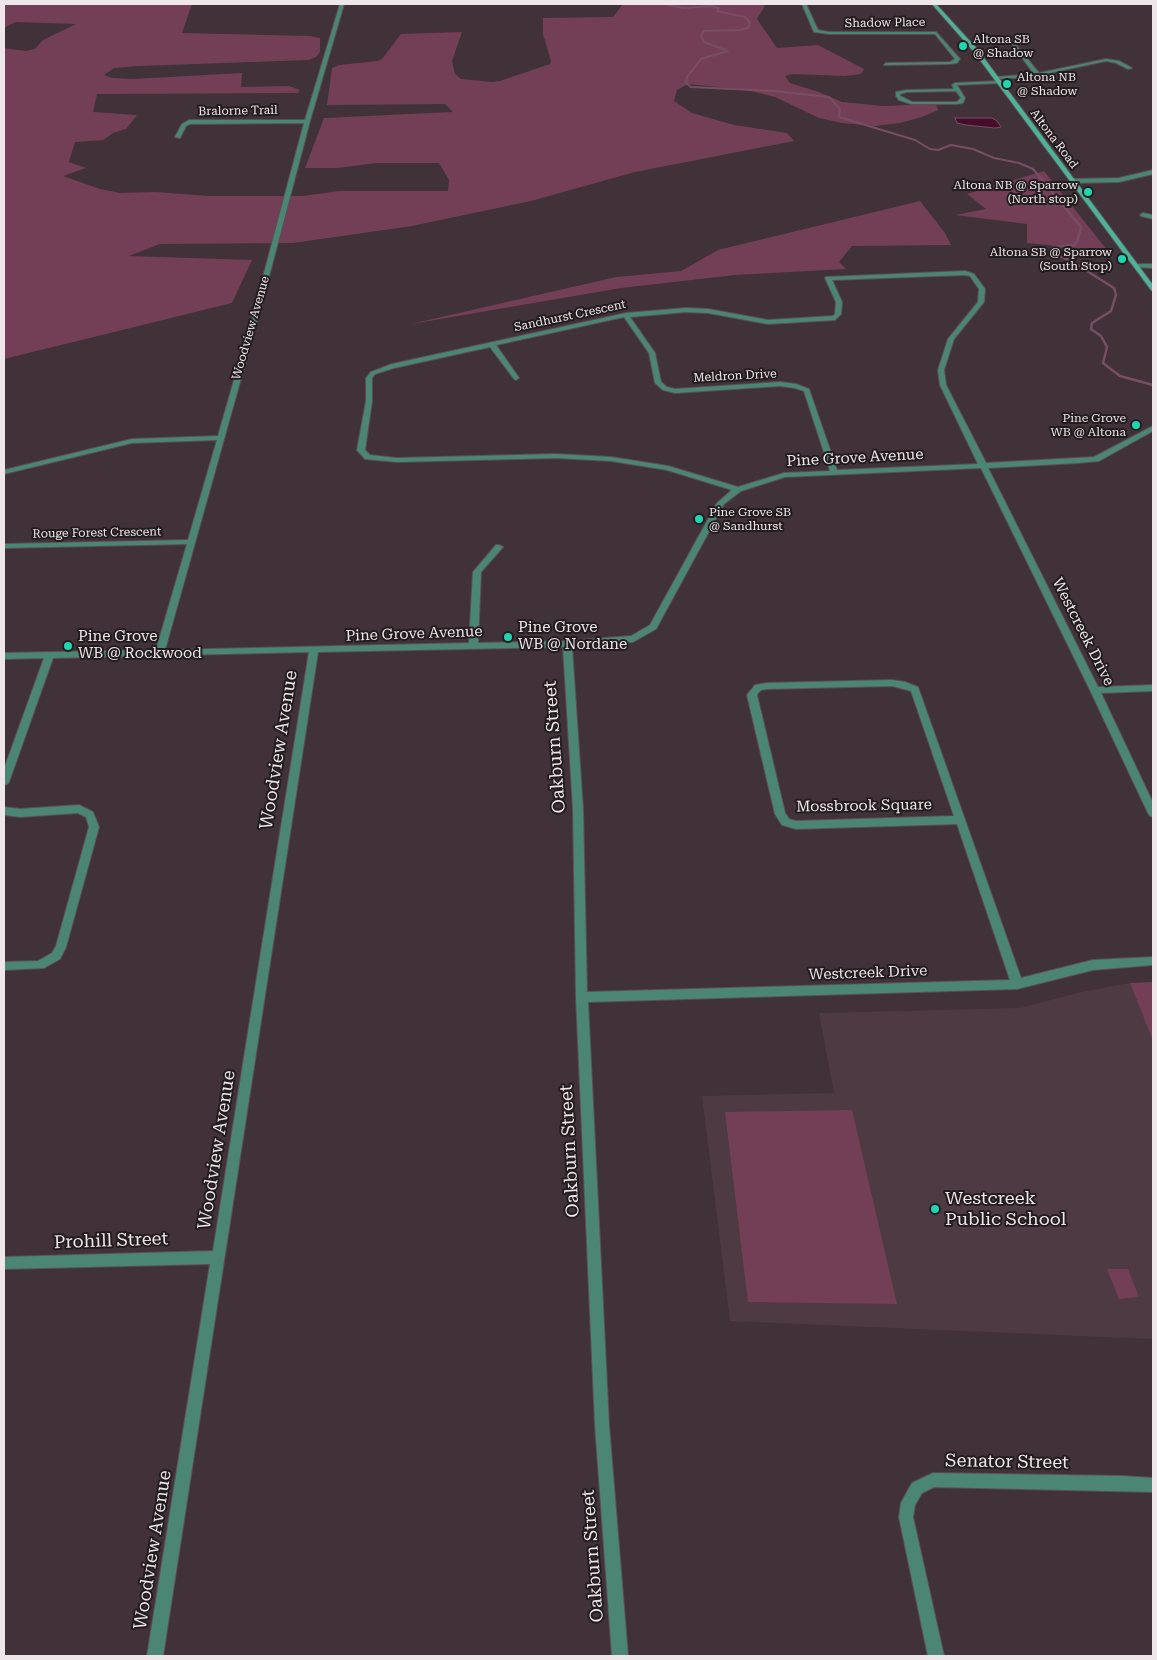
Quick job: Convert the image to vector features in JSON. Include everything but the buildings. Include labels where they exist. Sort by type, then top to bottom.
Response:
[{"type":"main road","points":[[4,4],[50,4]]},
{"type":"main road","name":"Altona Road","points":[[934,4],[976,50],[1153,289]]},
{"type":"street","name":"Woodview Avenue","points":[[160,652],[219,438],[258,307],[307,120],[342,4]]},
{"type":"street","name":"Shadow Place","points":[[804,4],[816,31],[829,33],[936,33],[958,59],[950,63],[886,64]]},
{"type":"street","points":[[1011,40],[1036,74]]},
{"type":"street","points":[[957,90],[907,91],[898,93],[898,96],[911,103],[957,103],[961,102],[964,98],[954,86],[961,83],[1031,76],[1106,60],[1117,62],[1130,68]]},
{"type":"street","name":"Bralorne Trail","points":[[178,137],[184,125],[189,122],[307,120]]},
{"type":"street","points":[[1073,181],[1119,180],[1153,172]]},
{"type":"street","points":[[1143,214],[1153,217]]},
{"type":"street","points":[[1137,266],[1153,266]]},
{"type":"street","name":"Sandhurst Crescent","points":[[738,489],[668,468],[611,459],[556,456],[397,460],[368,458],[361,450],[369,400],[369,378],[373,373],[392,366],[626,315],[686,310],[708,311],[768,322],[824,320],[835,318],[838,314],[839,302],[828,278],[965,272],[972,275],[982,289],[981,302],[952,339],[941,370],[943,386],[983,466]]},
{"type":"street","name":"Meldron Drive","points":[[626,315],[652,353],[658,383],[665,389],[675,391],[780,384],[796,386],[807,390],[834,471]]},
{"type":"street","points":[[492,344],[516,378]]},
{"type":"street","name":"Pine Grove Avenue","points":[[4,656],[567,644],[620,641],[639,636],[653,627],[721,503],[738,489],[784,475],[834,471],[1058,463],[1096,459],[1153,428]]},
{"type":"street","points":[[4,472],[132,441],[219,438]]},
{"type":"street","name":"Westcreek Drive","points":[[983,466],[1095,690],[1153,812]]},
{"type":"street","name":"Rouge Forest Crescent","points":[[4,546],[191,542]]},
{"type":"street","points":[[473,646],[477,572],[499,547]]},
{"type":"street","name":"Oakburn Street","points":[[567,644],[578,809],[582,997],[602,1425],[620,1656]]},
{"type":"street","name":"Woodview Avenue","points":[[155,1656],[314,650]]},
{"type":"street","points":[[4,782],[49,656]]},
{"type":"street","name":"Mossbrook Square","points":[[960,820],[796,825],[786,822],[780,814],[752,695],[754,691],[758,687],[767,686],[892,684],[905,685],[915,689],[1017,984]]},
{"type":"street","points":[[1095,690],[1153,688]]},
{"type":"street","points":[[4,811],[20,813],[79,809],[90,815],[94,828],[61,947],[56,956],[40,965],[4,966]]},
{"type":"street","name":"Westcreek Drive","points":[[582,997],[1017,984],[1094,965],[1153,961]]},
{"type":"street","name":"Prohill Street","points":[[4,1263],[219,1257]]},
{"type":"street","name":"Senator Street","points":[[936,1656],[906,1517],[908,1503],[917,1488],[933,1480],[1153,1485]]},
{"type":"shaded area","points":[[4,4],[192,4],[182,33],[310,36],[320,38],[320,52],[316,57],[309,60],[139,66],[114,68],[104,75],[112,78],[133,79],[242,73],[241,87],[289,86],[300,90],[298,93],[97,94],[93,112],[137,115],[126,129],[113,133],[103,140],[75,142],[69,162],[86,168],[63,176],[100,189],[120,193],[156,192],[208,196],[303,196],[339,191],[448,191],[449,180],[439,163],[376,163],[338,168],[305,168],[324,118],[453,112],[445,104],[327,105],[332,68],[339,65],[378,61],[382,59],[401,34],[462,32],[452,61],[455,74],[461,79],[500,81],[550,64],[551,61],[543,34],[543,18],[613,17],[623,4],[760,4],[765,6],[757,19],[777,48],[818,45],[864,69],[861,74],[845,76],[792,74],[785,76],[790,83],[842,102],[883,106],[936,104],[938,110],[900,123],[875,126],[842,123],[819,118],[775,97],[747,90],[688,84],[677,90],[674,101],[692,113],[734,125],[787,133],[794,141],[635,172],[531,201],[412,226],[293,243],[160,244],[129,256],[252,260],[232,303],[4,359],[4,48],[26,51],[35,49],[43,40],[76,24],[15,22],[4,28]]},
{"type":"shaded area","points":[[955,118],[992,118],[1001,127],[966,125],[957,123]]},
{"type":"shaded area","points":[[1044,171],[1108,251],[1027,243],[1027,224],[955,215],[986,209],[967,194]]},
{"type":"shaded area","points":[[920,201],[945,233],[951,245],[852,246],[839,262],[846,269],[735,275],[621,288],[411,324],[616,277],[681,271],[718,250]]},
{"type":"shaded area","points":[[1153,982],[1153,1041],[1130,983]]},
{"type":"shaded area","name":"Westcreek Public School","points":[[1130,983],[1153,1041],[1153,1339],[730,1321],[702,1096],[834,1093],[819,1013],[1020,1008],[1081,992]]},
{"type":"shaded area","points":[[852,1110],[897,1304],[748,1302],[725,1112]]},
{"type":"shaded area","points":[[1107,1269],[1128,1269],[1139,1297],[1119,1299]]},
{"type":"waterway","points":[[662,4],[684,8],[711,6],[719,8],[717,11],[745,17],[750,23],[748,28],[740,30],[704,31],[701,36],[704,42],[728,51],[701,59],[687,77],[686,83],[691,87],[773,91],[829,97],[840,109],[839,117],[915,140],[930,149],[938,150],[951,145],[973,149],[994,158],[1019,163],[1033,169],[1044,182]]},
{"type":"waterway","points":[[1043,181],[1081,227],[1077,242],[1074,245],[1054,247],[1051,249],[1053,253],[1071,261],[1114,288],[1116,295],[1111,311],[1092,323],[1091,329],[1101,336],[1107,347],[1103,363],[1120,376],[1153,385]]},
{"type":"place","name":"Altona SB @ Shadow","points":[[963,46]]},
{"type":"place","name":"Altona NB @ Shadow","points":[[1007,84]]},
{"type":"place","name":"Altona NB @ Sparrow (North stop)","points":[[1088,192]]},
{"type":"place","name":"Altona SB @ Sparrow (South Stop)","points":[[1122,259]]},
{"type":"place","name":"Pine Grove WB @ Altona","points":[[1136,425]]},
{"type":"place","name":"Pine Grove SB @ Sandhurst","points":[[699,519]]},
{"type":"place","name":"Pine Grove WB @ Nordane","points":[[508,637]]},
{"type":"place","name":"Pine Grove WB @ Rockwood","points":[[68,646]]},
{"type":"place","name":"Westcreek Public School","points":[[935,1209]]}]
